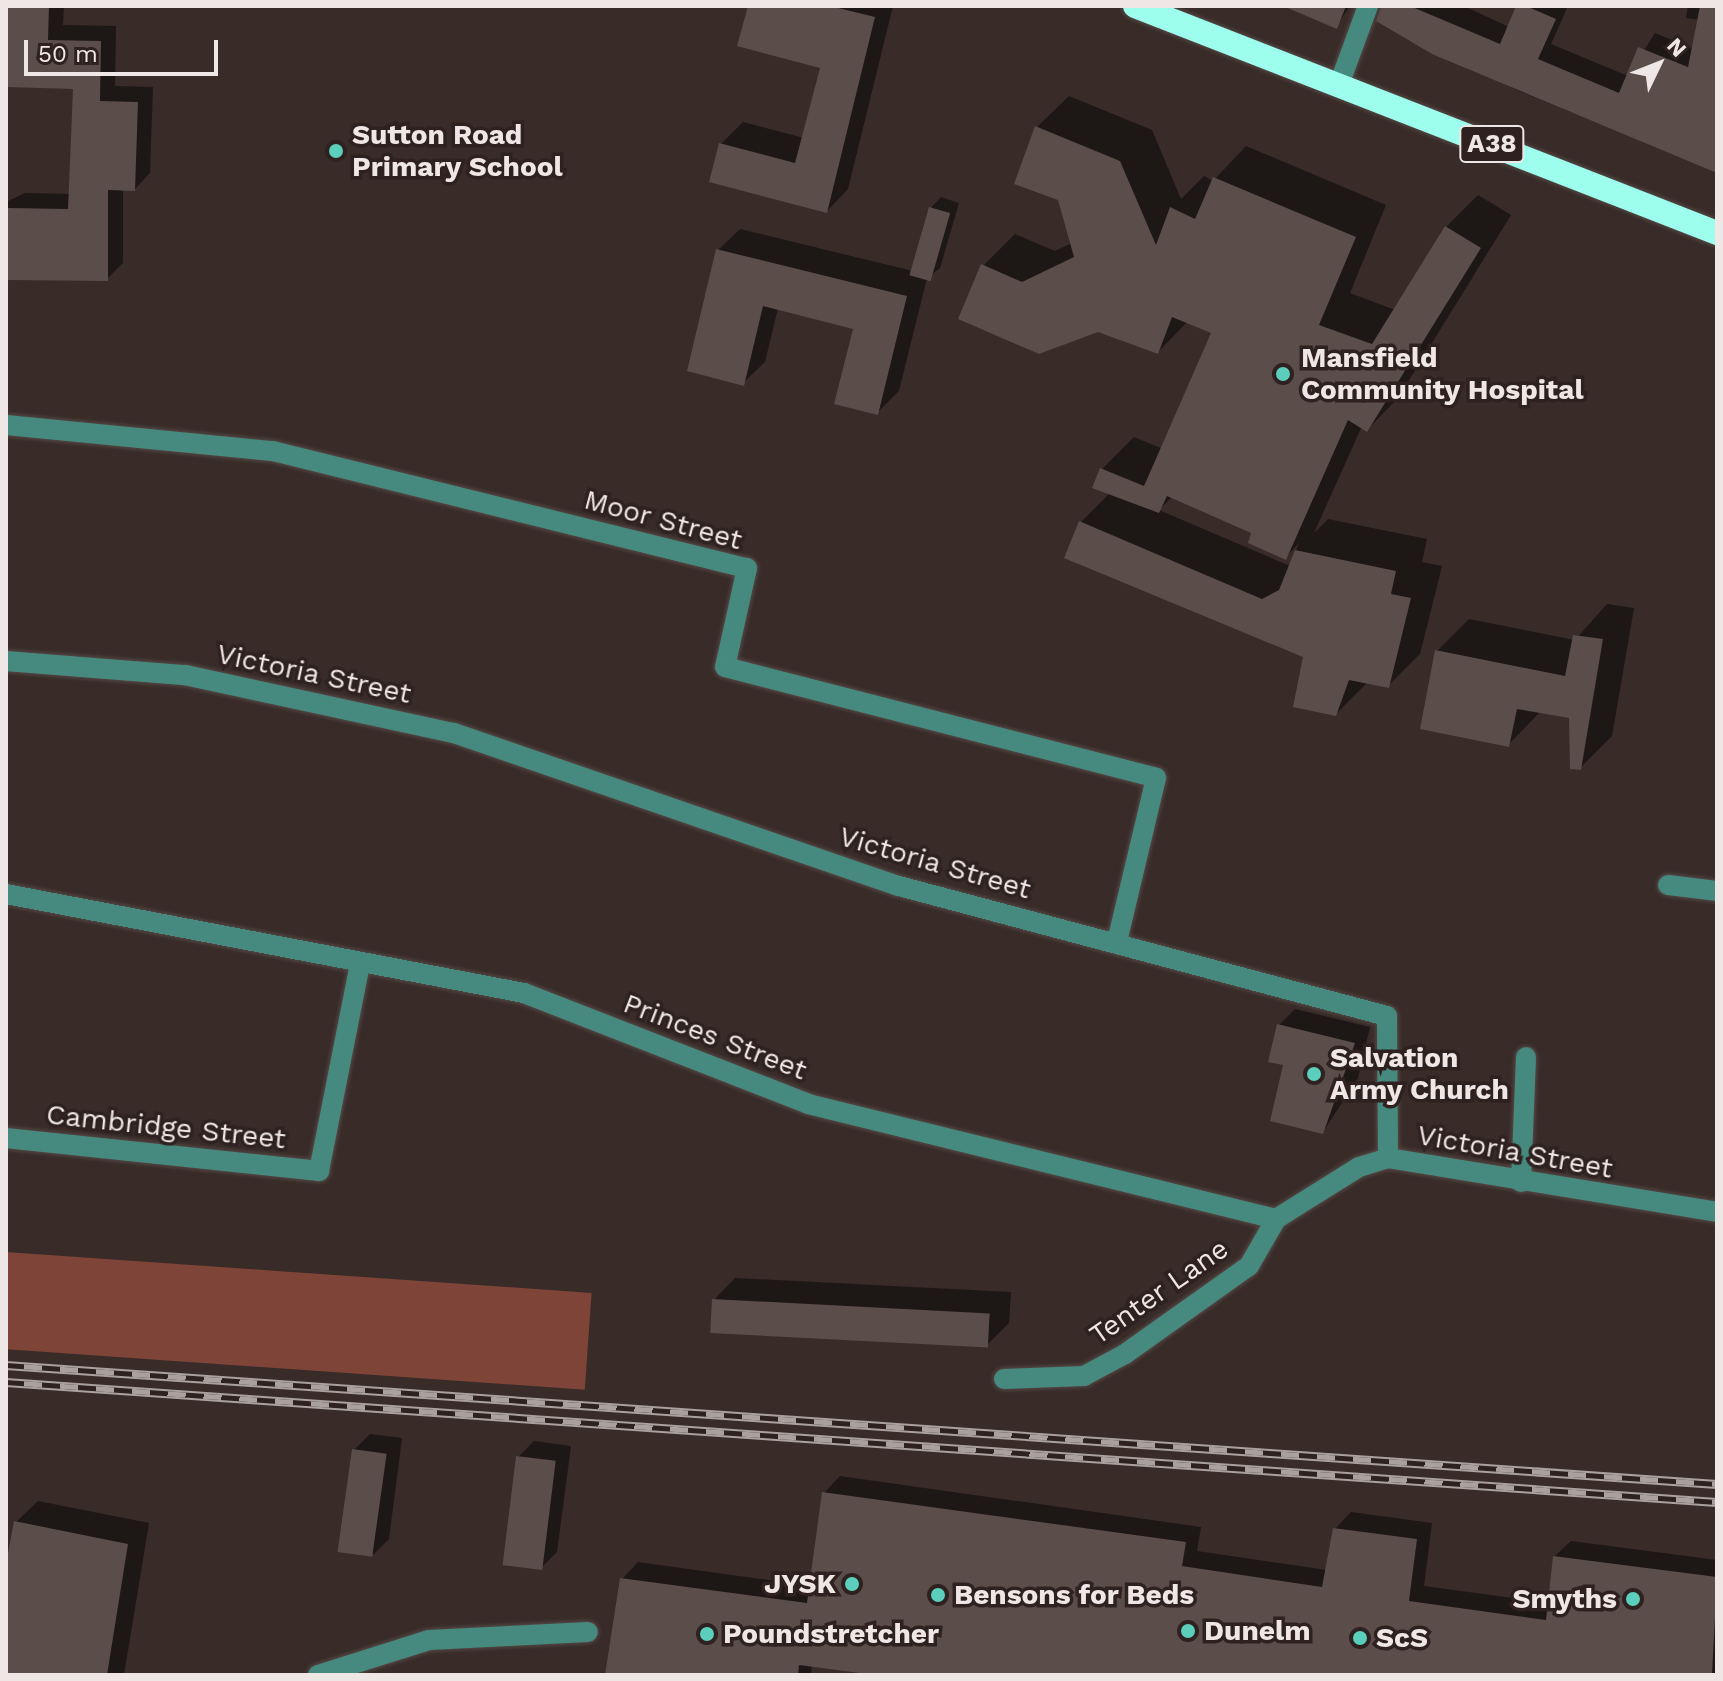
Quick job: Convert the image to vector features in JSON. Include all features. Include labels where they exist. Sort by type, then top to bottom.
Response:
[{"type":"highway","name":"A38","points":[[1135,6],[1199,27],[1717,233]]},
{"type":"street","points":[[1340,82],[1368,6]]},
{"type":"street","name":"Moor Street","points":[[6,425],[273,451],[747,568],[725,667],[1156,778],[1117,942]]},
{"type":"street","name":"Victoria Street","points":[[6,661],[185,675],[454,733],[899,886],[1387,1016],[1388,1158],[1717,1212]]},
{"type":"street","points":[[1668,885],[1717,891]]},
{"type":"street","name":"Princes Street","points":[[6,894],[524,993],[808,1104],[1276,1219]]},
{"type":"street","name":"Cambridge Street","points":[[6,1138],[319,1171],[360,963]]},
{"type":"street","points":[[1521,1182],[1526,1057]]},
{"type":"street","points":[[1276,1219],[1359,1167],[1388,1158]]},
{"type":"street","name":"Tenter Lane","points":[[1004,1379],[1084,1376],[1125,1354],[1249,1266],[1276,1219]]},
{"type":"street","points":[[318,1675],[429,1640],[588,1632]]},
{"type":"shaded area","points":[[6,1252],[592,1293],[585,1390],[6,1349]]},
{"type":"building","points":[[6,6],[49,6],[48,40],[101,41],[100,101],[138,102],[135,191],[108,190],[108,281],[6,280],[8,208],[68,209],[73,89],[6,87]]},
{"type":"building","points":[[748,6],[830,6],[875,17],[827,213],[709,182],[719,143],[795,163],[820,68],[737,46]]},
{"type":"building","points":[[1283,6],[1346,6],[1337,29]]},
{"type":"building","points":[[1381,6],[1410,6],[1500,44],[1516,6],[1526,6],[1556,19],[1538,59],[1619,93],[1638,47],[1688,67],[1700,6],[1717,6],[1717,173],[1432,54],[1376,21]]},
{"type":"building","points":[[1035,126],[1120,161],[1156,245],[1170,207],[1195,219],[1213,177],[1356,237],[1319,325],[1372,344],[1445,226],[1481,248],[1367,432],[1348,420],[1286,560],[1248,543],[1251,533],[1167,496],[1159,513],[1092,488],[1100,468],[1144,486],[1211,333],[1172,317],[1158,354],[1098,332],[1039,354],[958,319],[981,264],[1022,282],[1074,257],[1058,200],[1014,184]]},
{"type":"building","points":[[929,207],[950,213],[931,281],[909,275]]},
{"type":"building","points":[[716,249],[907,296],[878,415],[834,404],[853,329],[763,306],[744,386],[687,371]]},
{"type":"building","points":[[1079,521],[1262,599],[1279,590],[1295,550],[1396,571],[1391,594],[1411,598],[1389,688],[1349,680],[1336,716],[1293,707],[1303,657],[1064,558]]},
{"type":"building","points":[[1573,635],[1603,639],[1581,770],[1570,769],[1569,718],[1517,709],[1509,747],[1420,729],[1435,650],[1565,676]]},
{"type":"building","name":"Salvation Army Church","points":[[1277,1024],[1355,1043],[1323,1134],[1270,1121],[1283,1065],[1268,1062]]},
{"type":"building","points":[[712,1299],[990,1314],[988,1348],[710,1333]]},
{"type":"building","points":[[352,1449],[387,1454],[372,1557],[338,1552]]},
{"type":"building","points":[[516,1456],[556,1461],[542,1570],[503,1565]]},
{"type":"building","points":[[822,1492],[1186,1542],[1182,1566],[1322,1587],[1333,1528],[1417,1539],[1409,1601],[1546,1620],[1553,1556],[1717,1577],[1712,1675],[875,1675],[799,1665],[798,1675],[605,1675],[620,1578],[807,1603]]},
{"type":"building","points":[[14,1521],[128,1544],[107,1675],[6,1675],[6,1564]]},
{"type":"railway","points":[[6,1365],[1717,1484]]},
{"type":"railway","points":[[6,1382],[1717,1502]]},
{"type":"place","name":"Sutton Road Primary School","points":[[336,151]]},
{"type":"place","name":"Mansfield Community Hospital","points":[[1283,374]]},
{"type":"place","name":"Salvation Army Church","points":[[1314,1074]]},
{"type":"place","name":"JYSK","points":[[852,1584]]},
{"type":"place","name":"Bensons for Beds","points":[[938,1595]]},
{"type":"place","name":"Smyths","points":[[1633,1599]]},
{"type":"place","name":"Dunelm","points":[[1188,1631]]},
{"type":"place","name":"Poundstretcher","points":[[707,1634]]},
{"type":"place","name":"ScS","points":[[1360,1638]]}]
